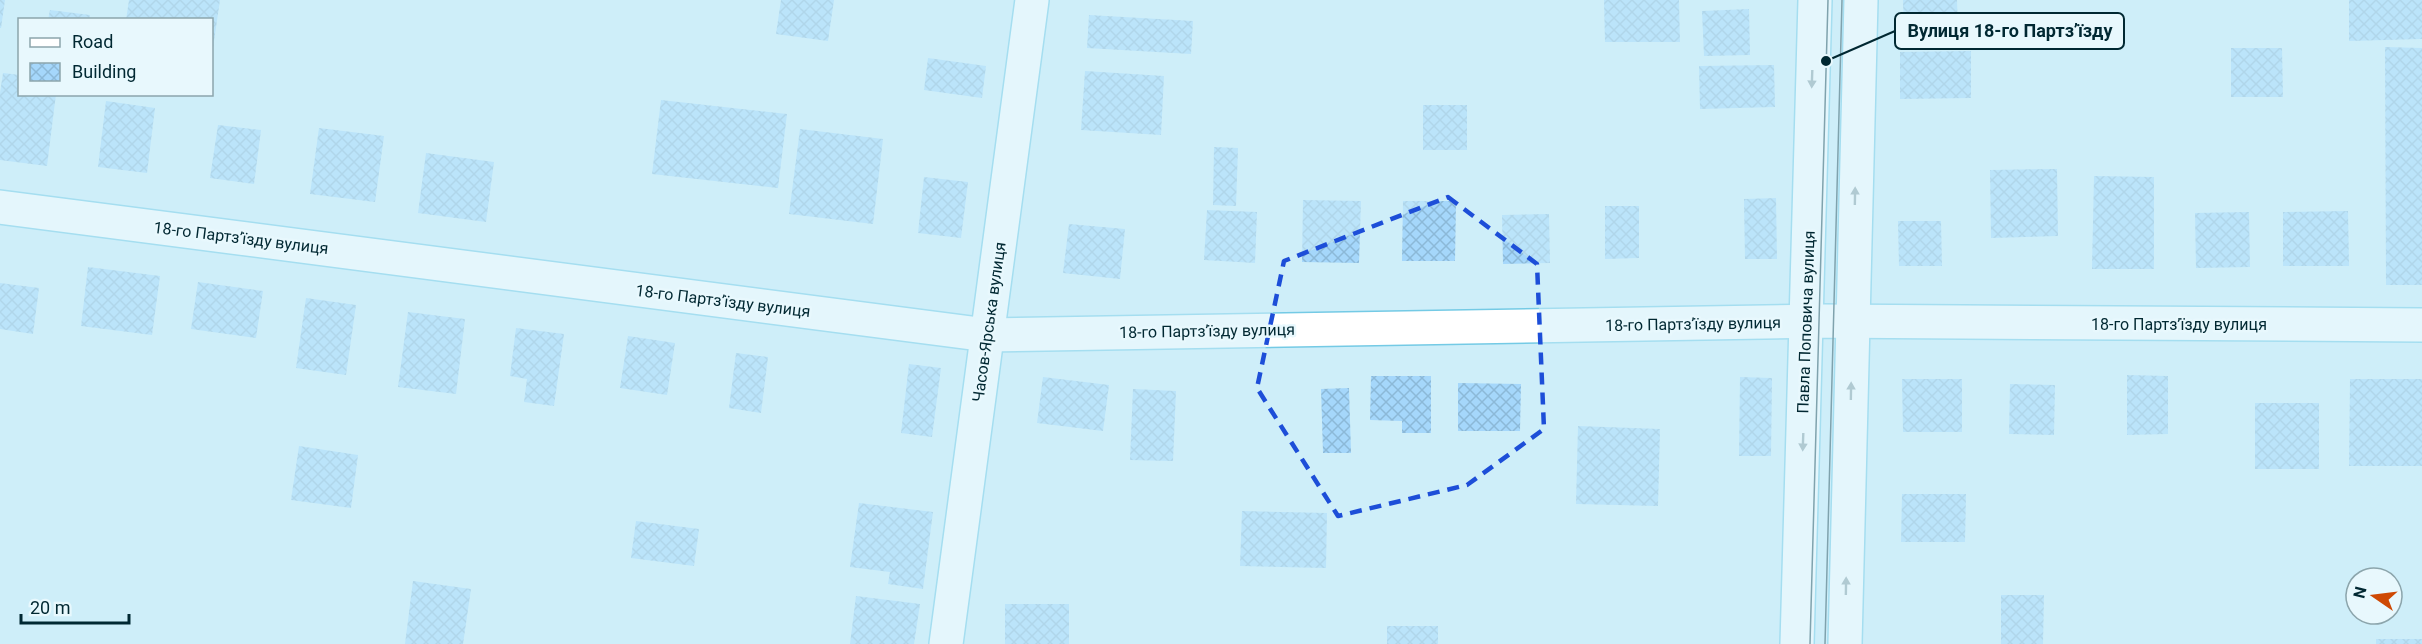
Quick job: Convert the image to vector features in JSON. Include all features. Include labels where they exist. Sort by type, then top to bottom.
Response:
[{"type":"street","name":"Часов-Ярська вулиця","points":[[946,644],[1032,0]]},
{"type":"street","name":"Павла Поповича вулиця","points":[[1797,644],[1815,0]]},
{"type":"street","points":[[1845,644],[1861,0]]},
{"type":"street","name":"18-го Партз’їзду вулиця","points":[[0,207],[987,335],[1852,321],[2422,325]]},
{"type":"highlighted area","points":[[1448,197],[1537,264],[1544,429],[1467,485],[1338,516],[1257,388],[1284,261]]},
{"type":"building","points":[[0,0],[5,0],[1,28],[0,28]]},
{"type":"building","points":[[129,0],[220,0],[213,48],[213,18],[126,18]]},
{"type":"building","points":[[781,0],[834,0],[828,41],[776,34]]},
{"type":"building","points":[[1604,0],[1679,0],[1680,42],[1605,42]]},
{"type":"building","points":[[1903,0],[1957,0],[1958,32],[1904,33]]},
{"type":"building","points":[[2349,0],[2422,0],[2422,39],[2349,41]]},
{"type":"building","points":[[1749,9],[1750,55],[1704,56],[1702,11]]},
{"type":"building","points":[[50,10],[90,15],[89,18],[48,18]]},
{"type":"building","points":[[1089,15],[1193,21],[1191,54],[1087,48]]},
{"type":"building","points":[[2385,47],[2422,48],[2422,285],[2386,285]]},
{"type":"building","points":[[2231,48],[2282,48],[2283,97],[2231,97]]},
{"type":"building","points":[[1971,51],[1971,98],[1900,99],[1900,52]]},
{"type":"building","points":[[928,58],[986,66],[982,98],[924,90]]},
{"type":"building","points":[[1774,65],[1775,107],[1700,109],[1699,66]]},
{"type":"building","points":[[1085,71],[1164,76],[1161,135],[1081,130]]},
{"type":"building","points":[[3,73],[18,75],[18,96],[56,96],[47,166],[0,160],[0,93]]},
{"type":"building","points":[[661,100],[787,114],[778,188],[652,174]]},
{"type":"building","points":[[106,101],[155,108],[147,173],[98,167]]},
{"type":"building","points":[[1423,105],[1467,105],[1467,150],[1423,150]]},
{"type":"building","points":[[218,125],[261,130],[254,184],[210,178]]},
{"type":"building","points":[[319,128],[384,136],[375,202],[310,194]]},
{"type":"building","points":[[800,129],[883,139],[873,224],[789,214]]},
{"type":"building","points":[[1214,147],[1238,148],[1236,206],[1213,205]]},
{"type":"building","points":[[426,153],[494,162],[486,222],[418,213]]},
{"type":"building","points":[[2057,169],[2058,236],[1991,238],[1990,170]]},
{"type":"building","points":[[2094,176],[2154,177],[2154,269],[2092,269]]},
{"type":"building","points":[[924,177],[968,182],[961,238],[918,233]]},
{"type":"building","points":[[1776,198],[1777,259],[1745,259],[1744,199]]},
{"type":"building","points":[[1303,200],[1361,201],[1359,263],[1302,262]]},
{"type":"building","points":[[1403,201],[1456,201],[1455,261],[1402,261]]},
{"type":"building","points":[[1605,206],[1639,206],[1639,258],[1605,259]]},
{"type":"building","points":[[1207,210],[1257,212],[1255,263],[1204,260]]},
{"type":"building","points":[[2348,211],[2349,266],[2283,266],[2283,212]]},
{"type":"building","points":[[2249,212],[2250,267],[2196,268],[2195,213]]},
{"type":"building","points":[[1549,214],[1550,263],[1503,264],[1502,215]]},
{"type":"building","points":[[1898,221],[1941,221],[1942,266],[1899,266]]},
{"type":"building","points":[[1069,224],[1125,229],[1120,279],[1063,273]]},
{"type":"building","points":[[88,267],[160,276],[152,335],[81,326]]},
{"type":"building","points":[[198,282],[263,291],[256,338],[191,329]]},
{"type":"building","points":[[0,283],[39,288],[33,334],[0,329]]},
{"type":"building","points":[[306,298],[356,305],[346,375],[296,368]]},
{"type":"building","points":[[408,312],[465,319],[456,394],[398,387]]},
{"type":"building","points":[[516,328],[564,334],[554,406],[524,402],[527,379],[510,376]]},
{"type":"building","points":[[628,336],[675,343],[667,395],[620,388]]},
{"type":"building","points":[[736,353],[768,357],[761,413],[729,408]]},
{"type":"building","points":[[909,364],[941,368],[932,437],[901,433]]},
{"type":"building","points":[[2127,375],[2168,376],[2168,434],[2127,435]]},
{"type":"building","points":[[1371,376],[1431,376],[1431,433],[1402,433],[1402,421],[1370,420]]},
{"type":"building","points":[[1043,377],[1109,385],[1103,431],[1037,423]]},
{"type":"building","points":[[1740,377],[1772,378],[1771,456],[1739,456]]},
{"type":"building","points":[[1902,379],[1962,379],[1962,432],[1903,432]]},
{"type":"building","points":[[2350,379],[2422,379],[2422,466],[2349,466]]},
{"type":"building","points":[[1458,383],[1521,384],[1520,431],[1458,431]]},
{"type":"building","points":[[2010,384],[2055,385],[2054,435],[2009,434]]},
{"type":"building","points":[[1349,388],[1351,453],[1323,453],[1321,389]]},
{"type":"building","points":[[1133,389],[1176,391],[1173,461],[1130,460]]},
{"type":"building","points":[[2255,403],[2319,403],[2319,469],[2255,469]]},
{"type":"building","points":[[1578,426],[1660,429],[1658,506],[1576,504]]},
{"type":"building","points":[[299,446],[358,455],[351,508],[291,500]]},
{"type":"building","points":[[1902,494],[1966,494],[1965,542],[1901,542]]},
{"type":"building","points":[[859,503],[933,512],[923,589],[888,584],[890,572],[850,567]]},
{"type":"building","points":[[1242,511],[1327,513],[1326,568],[1240,566]]},
{"type":"building","points":[[636,521],[699,529],[694,566],[631,558]]},
{"type":"building","points":[[413,581],[471,589],[463,644],[405,644]]},
{"type":"building","points":[[2001,595],[2044,595],[2043,644],[2001,644]]},
{"type":"building","points":[[856,596],[920,604],[914,644],[850,644]]},
{"type":"building","points":[[1005,604],[1069,604],[1069,644],[1005,644]]},
{"type":"building","points":[[1387,626],[1438,626],[1438,644],[1387,644]]},
{"type":"building","points":[[2376,639],[2422,639],[2422,644],[2376,644]]},
{"type":"tram line","points":[[1810,644],[1828,0]]},
{"type":"tram line","points":[[1825,644],[1842,0]]},
{"type":"place","name":"Вулиця 18-го Партз’їзду","points":[[1826,61]]}]
